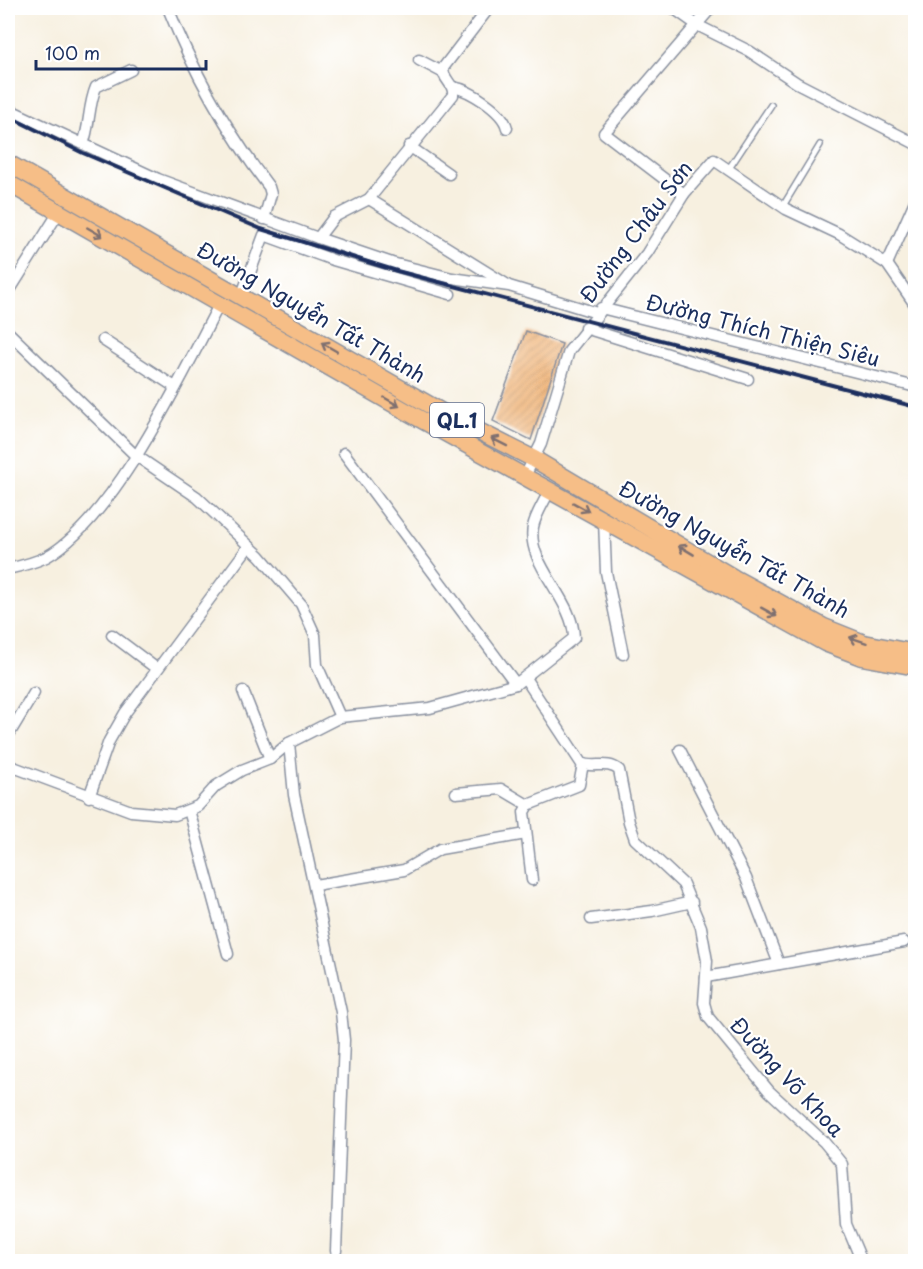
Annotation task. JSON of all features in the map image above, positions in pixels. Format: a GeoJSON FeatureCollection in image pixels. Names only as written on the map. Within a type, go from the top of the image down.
{"type":"FeatureCollection","features":[{"type":"Feature","properties":{"kind":"main road","name":"Đường Nguyễn Tất Thành"},"geometry":{"type":"LineString","coordinates":[[8,163],[447,415],[534,459],[734,578],[824,627],[864,643],[915,653]]}},
{"type":"Feature","properties":{"kind":"main road","name":"Đường Nguyễn Tất Thành"},"geometry":{"type":"LineString","coordinates":[[8,183],[825,643],[862,657],[915,667]]}},
{"type":"Feature","properties":{"kind":"street"},"geometry":{"type":"LineString","coordinates":[[168,8],[182,43],[221,114],[269,187],[271,194],[264,219]]}},
{"type":"Feature","properties":{"kind":"street"},"geometry":{"type":"LineString","coordinates":[[442,72],[489,8]]}},
{"type":"Feature","properties":{"kind":"street"},"geometry":{"type":"LineString","coordinates":[[673,8],[697,25],[749,51],[797,83],[915,144]]}},
{"type":"Feature","properties":{"kind":"street"},"geometry":{"type":"LineString","coordinates":[[684,194],[604,134],[711,8]]}},
{"type":"Feature","properties":{"kind":"street"},"geometry":{"type":"LineString","coordinates":[[318,238],[334,217],[369,199],[453,95],[453,87],[442,72],[419,60]]}},
{"type":"Feature","properties":{"kind":"street"},"geometry":{"type":"LineString","coordinates":[[83,144],[90,128],[92,96],[96,87],[131,70]]}},
{"type":"Feature","properties":{"kind":"street"},"geometry":{"type":"LineString","coordinates":[[453,87],[467,91],[498,114],[506,122],[507,128]]}},
{"type":"Feature","properties":{"kind":"street"},"geometry":{"type":"LineString","coordinates":[[8,109],[158,179],[264,219],[392,263],[452,278],[509,286]]}},
{"type":"Feature","properties":{"kind":"street"},"geometry":{"type":"LineString","coordinates":[[410,146],[449,174]]}},
{"type":"Feature","properties":{"kind":"street","name":"Đường Châu Sơn"},"geometry":{"type":"LineString","coordinates":[[525,476],[541,444],[568,351],[647,253],[684,194],[714,160],[728,170]]}},
{"type":"Feature","properties":{"kind":"street"},"geometry":{"type":"LineString","coordinates":[[728,170],[783,206],[839,234],[887,264],[915,306]]}},
{"type":"Feature","properties":{"kind":"street"},"geometry":{"type":"LineString","coordinates":[[369,199],[509,286]]}},
{"type":"Feature","properties":{"kind":"street"},"geometry":{"type":"LineString","coordinates":[[887,264],[915,199]]}},
{"type":"Feature","properties":{"kind":"street"},"geometry":{"type":"LineString","coordinates":[[8,293],[59,212]]}},
{"type":"Feature","properties":{"kind":"street"},"geometry":{"type":"LineString","coordinates":[[241,297],[264,235],[333,260],[450,294]]}},
{"type":"Feature","properties":{"kind":"street","name":"Đường Thích Thiện Siêu"},"geometry":{"type":"LineString","coordinates":[[509,286],[599,311],[915,387]]}},
{"type":"Feature","properties":{"kind":"street"},"geometry":{"type":"LineString","coordinates":[[8,569],[46,557],[74,536],[114,488],[175,387],[220,303]]}},
{"type":"Feature","properties":{"kind":"street"},"geometry":{"type":"LineString","coordinates":[[585,328],[748,378]]}},
{"type":"Feature","properties":{"kind":"street"},"geometry":{"type":"LineString","coordinates":[[8,332],[135,455],[197,497],[249,546],[301,604],[315,634],[317,665],[340,717]]}},
{"type":"Feature","properties":{"kind":"street"},"geometry":{"type":"LineString","coordinates":[[103,340],[175,387]]}},
{"type":"Feature","properties":{"kind":"street"},"geometry":{"type":"LineString","coordinates":[[344,453],[537,700],[583,764],[579,785],[528,806],[523,817],[532,880]]}},
{"type":"Feature","properties":{"kind":"street"},"geometry":{"type":"LineString","coordinates":[[8,765],[131,811],[175,815],[198,806],[225,780],[242,770],[270,759],[289,743],[340,717],[430,708],[520,681],[574,638],[574,626],[568,609],[544,570],[532,528],[550,489]]}},
{"type":"Feature","properties":{"kind":"street"},"geometry":{"type":"LineString","coordinates":[[604,520],[606,572],[623,654]]}},
{"type":"Feature","properties":{"kind":"street"},"geometry":{"type":"LineString","coordinates":[[89,797],[116,728],[249,546]]}},
{"type":"Feature","properties":{"kind":"street"},"geometry":{"type":"LineString","coordinates":[[111,635],[157,669]]}},
{"type":"Feature","properties":{"kind":"street"},"geometry":{"type":"LineString","coordinates":[[243,691],[270,759]]}},
{"type":"Feature","properties":{"kind":"street"},"geometry":{"type":"LineString","coordinates":[[8,735],[34,693]]}},
{"type":"Feature","properties":{"kind":"street"},"geometry":{"type":"LineString","coordinates":[[289,743],[294,795],[341,1012],[344,1040],[336,1251]]}},
{"type":"Feature","properties":{"kind":"street"},"geometry":{"type":"LineString","coordinates":[[680,750],[746,878],[779,964]]}},
{"type":"Feature","properties":{"kind":"street","name":"Đường Võ Khoa"},"geometry":{"type":"LineString","coordinates":[[583,764],[607,764],[619,770],[629,822],[635,839],[678,878],[692,902],[704,936],[705,1009],[714,1025],[769,1091],[825,1142],[842,1164],[846,1224],[862,1262]]}},
{"type":"Feature","properties":{"kind":"street"},"geometry":{"type":"LineString","coordinates":[[456,793],[501,789],[528,806]]}},
{"type":"Feature","properties":{"kind":"street"},"geometry":{"type":"LineString","coordinates":[[189,810],[228,954]]}},
{"type":"Feature","properties":{"kind":"street"},"geometry":{"type":"LineString","coordinates":[[315,885],[394,872],[410,868],[440,849],[526,834]]}},
{"type":"Feature","properties":{"kind":"street"},"geometry":{"type":"LineString","coordinates":[[591,919],[652,911],[692,902]]}},
{"type":"Feature","properties":{"kind":"street"},"geometry":{"type":"LineString","coordinates":[[706,977],[904,942]]}},
{"type":"Feature","properties":{"kind":"lane"},"geometry":{"type":"LineString","coordinates":[[728,170],[771,105]]}},
{"type":"Feature","properties":{"kind":"lane"},"geometry":{"type":"LineString","coordinates":[[783,206],[820,145]]}},
{"type":"Feature","properties":{"kind":"building"},"geometry":{"type":"Polygon","coordinates":[[[526,331],[562,344],[531,440],[493,421],[526,331]]]}},
{"type":"Feature","properties":{"kind":"railway"},"geometry":{"type":"LineString","coordinates":[[8,116],[83,153],[261,229],[397,271],[916,407]]}}]}
